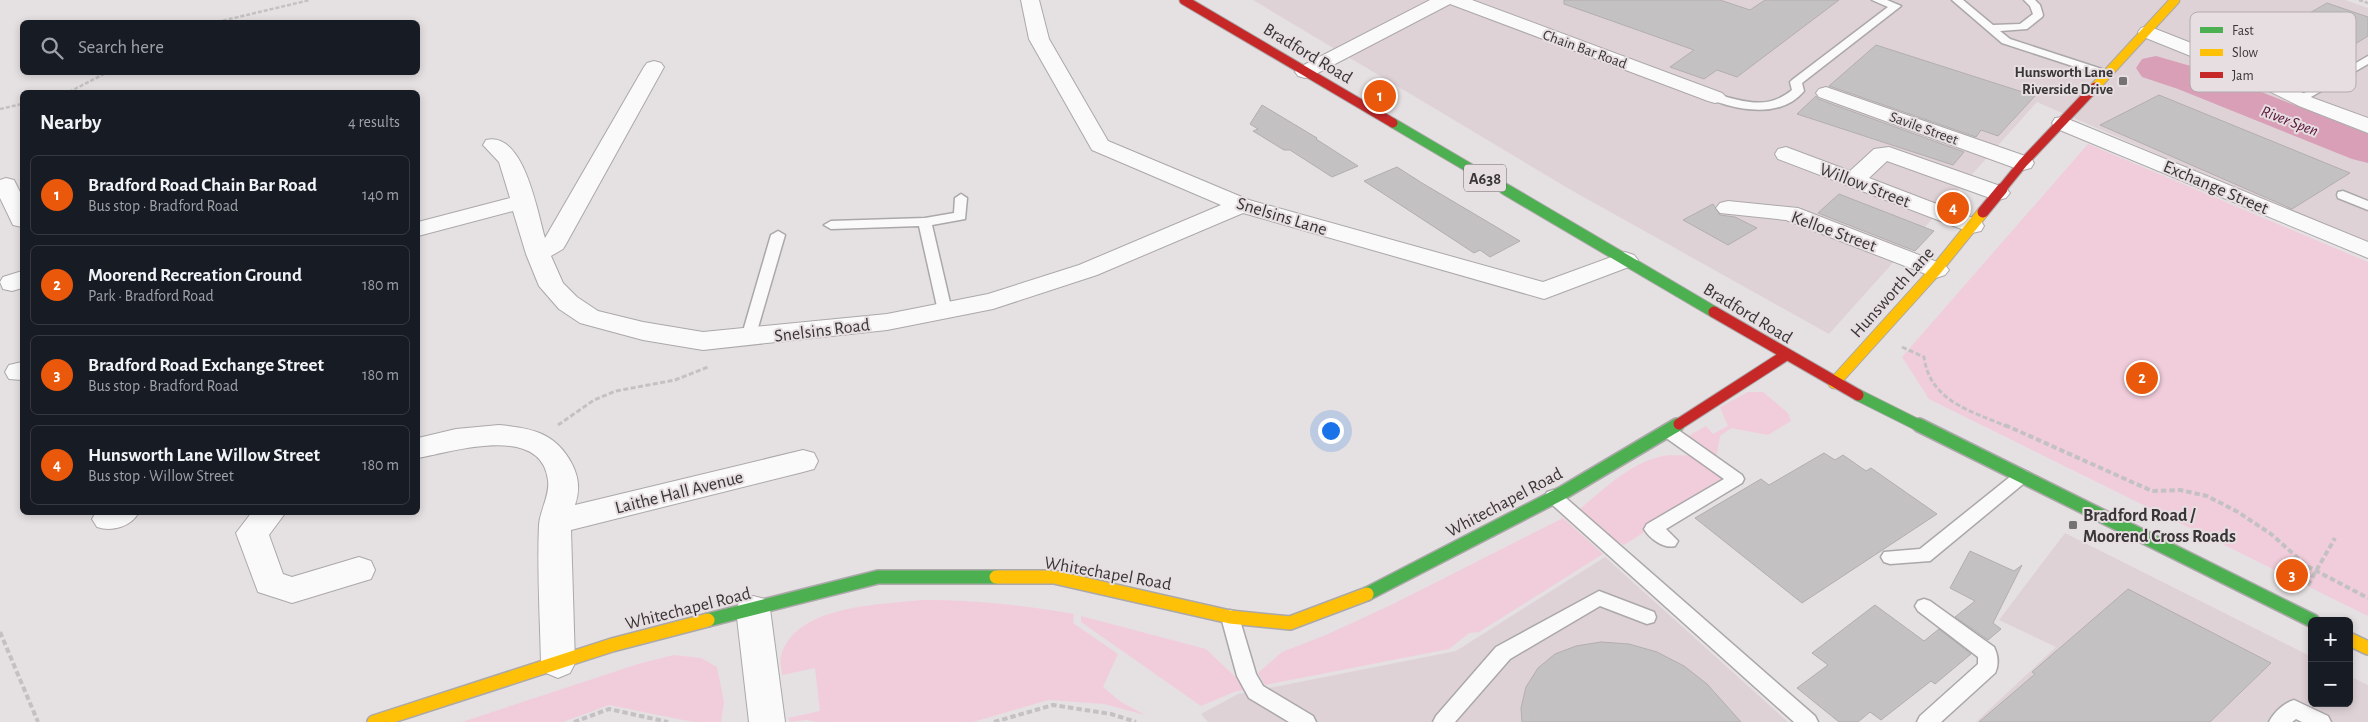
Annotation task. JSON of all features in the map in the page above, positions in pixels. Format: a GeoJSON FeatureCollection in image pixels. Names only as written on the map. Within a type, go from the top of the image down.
{"type":"FeatureCollection","features":[{"type":"Feature","properties":{"kind":"main road","name":"Bradford Road"},"geometry":{"type":"LineString","coordinates":[[1184,0],[1834,383],[2308,619]]}},
{"type":"Feature","properties":{"kind":"main road","name":"Hunsworth Lane"},"geometry":{"type":"LineString","coordinates":[[1834,383],[1936,270],[2023,163],[2148,32],[2175,0]]}},
{"type":"Feature","properties":{"kind":"main road","name":"Whitechapel Road"},"geometry":{"type":"LineString","coordinates":[[374,722],[612,645],[878,577],[1054,577],[1230,617],[1290,623],[1353,601],[1553,496],[1668,431],[1786,355]]}},
{"type":"Feature","properties":{"kind":"main road"},"geometry":{"type":"LineString","coordinates":[[2353,641],[2368,648]]}},
{"type":"Feature","properties":{"kind":"street","name":"Snelsins Lane"},"geometry":{"type":"LineString","coordinates":[[1030,0],[1038,39],[1100,145],[1241,206],[1544,290],[1625,260]]}},
{"type":"Feature","properties":{"kind":"street"},"geometry":{"type":"LineString","coordinates":[[1305,72],[1444,0]]}},
{"type":"Feature","properties":{"kind":"street","name":"Chain Bar Road"},"geometry":{"type":"LineString","coordinates":[[1455,0],[1715,97]]}},
{"type":"Feature","properties":{"kind":"street"},"geometry":{"type":"LineString","coordinates":[[2148,32],[2190,49]]}},
{"type":"Feature","properties":{"kind":"street"},"geometry":{"type":"LineString","coordinates":[[538,254],[554,244],[654,67]]}},
{"type":"Feature","properties":{"kind":"street"},"geometry":{"type":"LineString","coordinates":[[2286,92],[2368,126]]}},
{"type":"Feature","properties":{"kind":"street","name":"Savile Street"},"geometry":{"type":"LineString","coordinates":[[1826,93],[2023,163]]}},
{"type":"Feature","properties":{"kind":"street","name":"Exchange Street"},"geometry":{"type":"LineString","coordinates":[[2063,123],[2368,252]]}},
{"type":"Feature","properties":{"kind":"street","name":"Snelsins Road"},"geometry":{"type":"LineString","coordinates":[[494,145],[510,160],[538,254],[552,286],[568,303],[590,317],[643,331],[704,341],[740,339],[887,322],[993,301],[1088,270],[1241,206]]}},
{"type":"Feature","properties":{"kind":"street","name":"Willow Street"},"geometry":{"type":"LineString","coordinates":[[1786,154],[1972,226]]}},
{"type":"Feature","properties":{"kind":"street"},"geometry":{"type":"LineString","coordinates":[[1854,180],[1882,154],[1889,154],[1998,193]]}},
{"type":"Feature","properties":{"kind":"street"},"geometry":{"type":"LineString","coordinates":[[6,185],[20,218]]}},
{"type":"Feature","properties":{"kind":"street"},"geometry":{"type":"LineString","coordinates":[[420,228],[521,202]]}},
{"type":"Feature","properties":{"kind":"street","name":"Kelloe Street"},"geometry":{"type":"LineString","coordinates":[[1728,208],[1790,213],[1936,270]]}},
{"type":"Feature","properties":{"kind":"street"},"geometry":{"type":"LineString","coordinates":[[420,448],[488,434],[525,437],[549,450],[562,474],[564,496],[555,522],[558,662]]}},
{"type":"Feature","properties":{"kind":"street","name":"Laithe Hall Avenue"},"geometry":{"type":"LineString","coordinates":[[555,522],[803,461]]}},
{"type":"Feature","properties":{"kind":"street"},"geometry":{"type":"LineString","coordinates":[[268,515],[252,533],[270,583],[292,590],[359,570]]}},
{"type":"Feature","properties":{"kind":"street"},"geometry":{"type":"LineString","coordinates":[[753,609],[767,722]]}},
{"type":"Feature","properties":{"kind":"lane"},"geometry":{"type":"LineString","coordinates":[[1715,97],[1730,103],[1756,107],[1780,106],[1798,91],[1796,82],[1896,6],[1878,0]]}},
{"type":"Feature","properties":{"kind":"lane"},"geometry":{"type":"LineString","coordinates":[[1957,0],[2006,41],[2107,74]]}},
{"type":"Feature","properties":{"kind":"lane"},"geometry":{"type":"LineString","coordinates":[[1990,28],[2023,27],[2038,15],[2036,5],[2028,0]]}},
{"type":"Feature","properties":{"kind":"lane"},"geometry":{"type":"LineString","coordinates":[[2356,66],[2368,59]]}},
{"type":"Feature","properties":{"kind":"lane"},"geometry":{"type":"LineString","coordinates":[[2300,99],[2312,92]]}},
{"type":"Feature","properties":{"kind":"lane"},"geometry":{"type":"LineString","coordinates":[[2343,195],[2368,206]]}},
{"type":"Feature","properties":{"kind":"lane"},"geometry":{"type":"LineString","coordinates":[[831,225],[925,222],[960,216],[961,198]]}},
{"type":"Feature","properties":{"kind":"lane"},"geometry":{"type":"LineString","coordinates":[[925,222],[945,310]]}},
{"type":"Feature","properties":{"kind":"lane"},"geometry":{"type":"LineString","coordinates":[[740,339],[778,235]]}},
{"type":"Feature","properties":{"kind":"lane"},"geometry":{"type":"LineString","coordinates":[[1668,431],[1736,479],[1654,529],[1669,542]]}},
{"type":"Feature","properties":{"kind":"lane"},"geometry":{"type":"LineString","coordinates":[[1890,557],[1924,556],[2022,476]]}},
{"type":"Feature","properties":{"kind":"lane"},"geometry":{"type":"LineString","coordinates":[[1553,496],[1808,722]]}},
{"type":"Feature","properties":{"kind":"lane"},"geometry":{"type":"LineString","coordinates":[[1443,722],[1503,653],[1599,598],[1647,617]]}},
{"type":"Feature","properties":{"kind":"lane"},"geometry":{"type":"LineString","coordinates":[[1924,606],[1988,653],[1988,667],[1927,722]]}},
{"type":"Feature","properties":{"kind":"lane"},"geometry":{"type":"LineString","coordinates":[[1230,617],[1247,676],[1256,692],[1306,722]]}},
{"type":"Feature","properties":{"kind":"lane"},"geometry":{"type":"LineString","coordinates":[[2279,722],[2294,708],[2321,722]]}},
{"type":"Feature","properties":{"kind":"path"},"geometry":{"type":"LineString","coordinates":[[225,20],[310,0]]}},
{"type":"Feature","properties":{"kind":"path"},"geometry":{"type":"LineString","coordinates":[[2359,0],[2368,3]]}},
{"type":"Feature","properties":{"kind":"path"},"geometry":{"type":"LineString","coordinates":[[74,90],[102,75]]}},
{"type":"Feature","properties":{"kind":"path"},"geometry":{"type":"LineString","coordinates":[[0,109],[20,104]]}},
{"type":"Feature","properties":{"kind":"path"},"geometry":{"type":"LineString","coordinates":[[537,443],[565,418],[594,400],[616,391],[675,380],[707,368],[740,339]]}},
{"type":"Feature","properties":{"kind":"path"},"geometry":{"type":"LineString","coordinates":[[1908,350],[1924,357],[1925,372],[1930,382],[1950,401],[2152,491],[2180,490],[2207,496],[2238,512],[2271,534],[2307,566],[2368,598]]}},
{"type":"Feature","properties":{"kind":"path"},"geometry":{"type":"LineString","coordinates":[[2308,586],[2335,538]]}},
{"type":"Feature","properties":{"kind":"path"},"geometry":{"type":"LineString","coordinates":[[0,632],[38,722]]}},
{"type":"Feature","properties":{"kind":"path"},"geometry":{"type":"LineString","coordinates":[[994,722],[1053,705],[1111,714],[1136,722]]}},
{"type":"Feature","properties":{"kind":"path"},"geometry":{"type":"LineString","coordinates":[[574,722],[609,709],[668,722]]}},
{"type":"Feature","properties":{"kind":"shaded area"},"geometry":{"type":"Polygon","coordinates":[[[1253,0],[2345,0],[2368,8],[2368,246],[2037,102],[1829,334],[1571,190],[1253,0]]]}},
{"type":"Feature","properties":{"kind":"shaded area"},"geometry":{"type":"Polygon","coordinates":[[[2088,144],[2368,262],[2368,616],[1929,399],[1902,357],[2088,144]]]}},
{"type":"Feature","properties":{"kind":"shaded area"},"geometry":{"type":"Polygon","coordinates":[[[1748,392],[1763,392],[1788,413],[1791,421],[1768,435],[1731,428],[1720,436],[1715,464],[1726,480],[1624,545],[1595,529],[1580,509],[1621,475],[1645,462],[1658,457],[1690,455],[1679,441],[1706,426],[1713,434],[1728,426],[1720,407],[1748,392]]]}},
{"type":"Feature","properties":{"kind":"shaded area"},"geometry":{"type":"Polygon","coordinates":[[[1563,518],[1603,554],[1479,632],[1469,633],[1449,649],[1265,685],[1258,673],[1282,652],[1326,635],[1391,605],[1563,518]]]}},
{"type":"Feature","properties":{"kind":"shaded area"},"geometry":{"type":"Polygon","coordinates":[[[2065,533],[2308,655],[2308,707],[2353,707],[2353,678],[2368,685],[2368,722],[1976,722],[2056,647],[1999,620],[2065,533]]]}},
{"type":"Feature","properties":{"kind":"shaded area"},"geometry":{"type":"Polygon","coordinates":[[[1605,557],[1788,722],[1208,722],[1201,714],[1238,694],[1456,651],[1605,557]]]}},
{"type":"Feature","properties":{"kind":"shaded area"},"geometry":{"type":"Polygon","coordinates":[[[921,600],[998,604],[1074,614],[1073,623],[1118,654],[1103,687],[1121,702],[1145,715],[1104,704],[1048,700],[973,722],[818,722],[806,720],[790,722],[788,718],[820,711],[815,668],[782,675],[781,656],[790,639],[803,626],[820,617],[861,606],[921,600]]]}},
{"type":"Feature","properties":{"kind":"shaded area"},"geometry":{"type":"Polygon","coordinates":[[[1081,616],[1206,649],[1248,689],[1234,692],[1201,706],[1081,622],[1081,616]]]}},
{"type":"Feature","properties":{"kind":"shaded area"},"geometry":{"type":"Polygon","coordinates":[[[674,655],[701,658],[717,667],[724,702],[721,722],[693,722],[609,705],[563,722],[462,722],[638,664],[674,655]]]}},
{"type":"Feature","properties":{"kind":"building"},"geometry":{"type":"Polygon","coordinates":[[[1564,0],[1720,0],[1750,10],[1765,0],[1839,0],[1737,77],[1717,70],[1704,79],[1670,67],[1694,50],[1564,4],[1564,0]]]}},
{"type":"Feature","properties":{"kind":"building"},"geometry":{"type":"Polygon","coordinates":[[[2327,3],[2353,12],[2311,12],[2327,3]]]}},
{"type":"Feature","properties":{"kind":"building"},"geometry":{"type":"Polygon","coordinates":[[[2356,13],[2368,17],[2368,36],[2356,43],[2356,13]]]}},
{"type":"Feature","properties":{"kind":"building"},"geometry":{"type":"Polygon","coordinates":[[[1876,45],[2035,96],[1998,136],[1981,130],[1976,137],[1829,86],[1876,45]]]}},
{"type":"Feature","properties":{"kind":"building"},"geometry":{"type":"Polygon","coordinates":[[[2159,95],[2350,173],[2292,209],[2100,125],[2159,95]]]}},
{"type":"Feature","properties":{"kind":"building"},"geometry":{"type":"Polygon","coordinates":[[[1816,96],[1818,99],[1964,152],[1953,165],[1797,114],[1816,96]]]}},
{"type":"Feature","properties":{"kind":"building"},"geometry":{"type":"Polygon","coordinates":[[[1262,105],[1317,138],[1358,166],[1332,177],[1290,150],[1284,150],[1253,131],[1258,129],[1250,124],[1262,105]]]}},
{"type":"Feature","properties":{"kind":"building"},"geometry":{"type":"Polygon","coordinates":[[[1397,167],[1520,241],[1490,257],[1480,250],[1474,253],[1364,181],[1397,167]]]}},
{"type":"Feature","properties":{"kind":"building"},"geometry":{"type":"Polygon","coordinates":[[[1839,194],[1934,231],[1915,251],[1818,213],[1839,194]]]}},
{"type":"Feature","properties":{"kind":"building"},"geometry":{"type":"Polygon","coordinates":[[[1713,204],[1720,215],[1735,217],[1757,228],[1728,245],[1683,220],[1713,204]]]}},
{"type":"Feature","properties":{"kind":"building"},"geometry":{"type":"Polygon","coordinates":[[[1824,453],[1835,460],[1843,455],[1866,471],[1871,468],[1937,514],[1802,603],[1695,518],[1761,479],[1769,485],[1824,453]]]}},
{"type":"Feature","properties":{"kind":"building"},"geometry":{"type":"Polygon","coordinates":[[[1970,551],[2014,571],[2022,565],[1993,623],[2001,629],[1988,640],[1955,617],[1975,601],[1950,588],[1970,551]]]}},
{"type":"Feature","properties":{"kind":"building"},"geometry":{"type":"Polygon","coordinates":[[[2128,589],[2271,663],[2210,722],[1979,722],[2035,674],[2032,672],[2128,589]]]}},
{"type":"Feature","properties":{"kind":"building"},"geometry":{"type":"Polygon","coordinates":[[[1875,605],[1924,641],[1939,629],[1971,654],[1935,684],[1931,681],[1881,720],[1870,712],[1858,722],[1839,722],[1797,688],[1828,665],[1812,653],[1875,605]]]}},
{"type":"Feature","properties":{"kind":"building"},"geometry":{"type":"Polygon","coordinates":[[[1601,642],[1629,644],[1657,652],[1684,666],[1707,684],[1741,722],[1522,722],[1521,708],[1526,687],[1538,668],[1555,654],[1576,646],[1601,642]]]}},
{"type":"Feature","properties":{"kind":"waterway","name":"River Spen"},"geometry":{"type":"LineString","coordinates":[[2156,68],[2190,79]]}},
{"type":"Feature","properties":{"kind":"waterway","name":"River Spen"},"geometry":{"type":"LineString","coordinates":[[2223,92],[2368,150]]}},
{"type":"Feature","properties":{"kind":"traffic: fast"},"geometry":{"type":"LineString","coordinates":[[1393,123],[1714,312]]}},
{"type":"Feature","properties":{"kind":"traffic: fast"},"geometry":{"type":"LineString","coordinates":[[1858,395],[2308,619]]}},
{"type":"Feature","properties":{"kind":"traffic: fast"},"geometry":{"type":"LineString","coordinates":[[1367,594],[1564,492],[1679,424]]}},
{"type":"Feature","properties":{"kind":"traffic: fast"},"geometry":{"type":"LineString","coordinates":[[708,620],[878,577],[996,577]]}},
{"type":"Feature","properties":{"kind":"traffic: slow"},"geometry":{"type":"LineString","coordinates":[[2095,87],[2175,0]]}},
{"type":"Feature","properties":{"kind":"traffic: slow"},"geometry":{"type":"LineString","coordinates":[[1834,383],[1936,270],[1983,212]]}},
{"type":"Feature","properties":{"kind":"traffic: slow"},"geometry":{"type":"LineString","coordinates":[[996,577],[1054,577],[1230,617],[1290,623],[1353,601],[1367,594]]}},
{"type":"Feature","properties":{"kind":"traffic: slow"},"geometry":{"type":"LineString","coordinates":[[374,722],[612,645],[708,620]]}},
{"type":"Feature","properties":{"kind":"traffic: slow"},"geometry":{"type":"LineString","coordinates":[[2353,641],[2368,648]]}},
{"type":"Feature","properties":{"kind":"traffic: jam"},"geometry":{"type":"LineString","coordinates":[[1184,0],[1393,123]]}},
{"type":"Feature","properties":{"kind":"traffic: jam"},"geometry":{"type":"LineString","coordinates":[[1983,212],[2023,163],[2095,87]]}},
{"type":"Feature","properties":{"kind":"traffic: jam"},"geometry":{"type":"LineString","coordinates":[[1714,312],[1858,395]]}},
{"type":"Feature","properties":{"kind":"traffic: jam"},"geometry":{"type":"LineString","coordinates":[[1679,424],[1786,355]]}},
{"type":"Feature","properties":{"kind":"place","name":"Hunsworth Lane Riverside Drive"},"geometry":{"type":"Point","coordinates":[2123,81]}},
{"type":"Feature","properties":{"kind":"place","name":"Bradford Road Chain Bar Road"},"geometry":{"type":"Point","coordinates":[1380,96]}},
{"type":"Feature","properties":{"kind":"place","name":"Hunsworth Lane Willow Street"},"geometry":{"type":"Point","coordinates":[1953,208]}},
{"type":"Feature","properties":{"kind":"place","name":"Moorend Recreation Ground"},"geometry":{"type":"Point","coordinates":[2142,378]}},
{"type":"Feature","properties":{"kind":"place","name":"Bradford Road / Moorend Cross Roads"},"geometry":{"type":"Point","coordinates":[2073,525]}},
{"type":"Feature","properties":{"kind":"place","name":"Bradford Road Exchange Street"},"geometry":{"type":"Point","coordinates":[2292,575]}}]}
